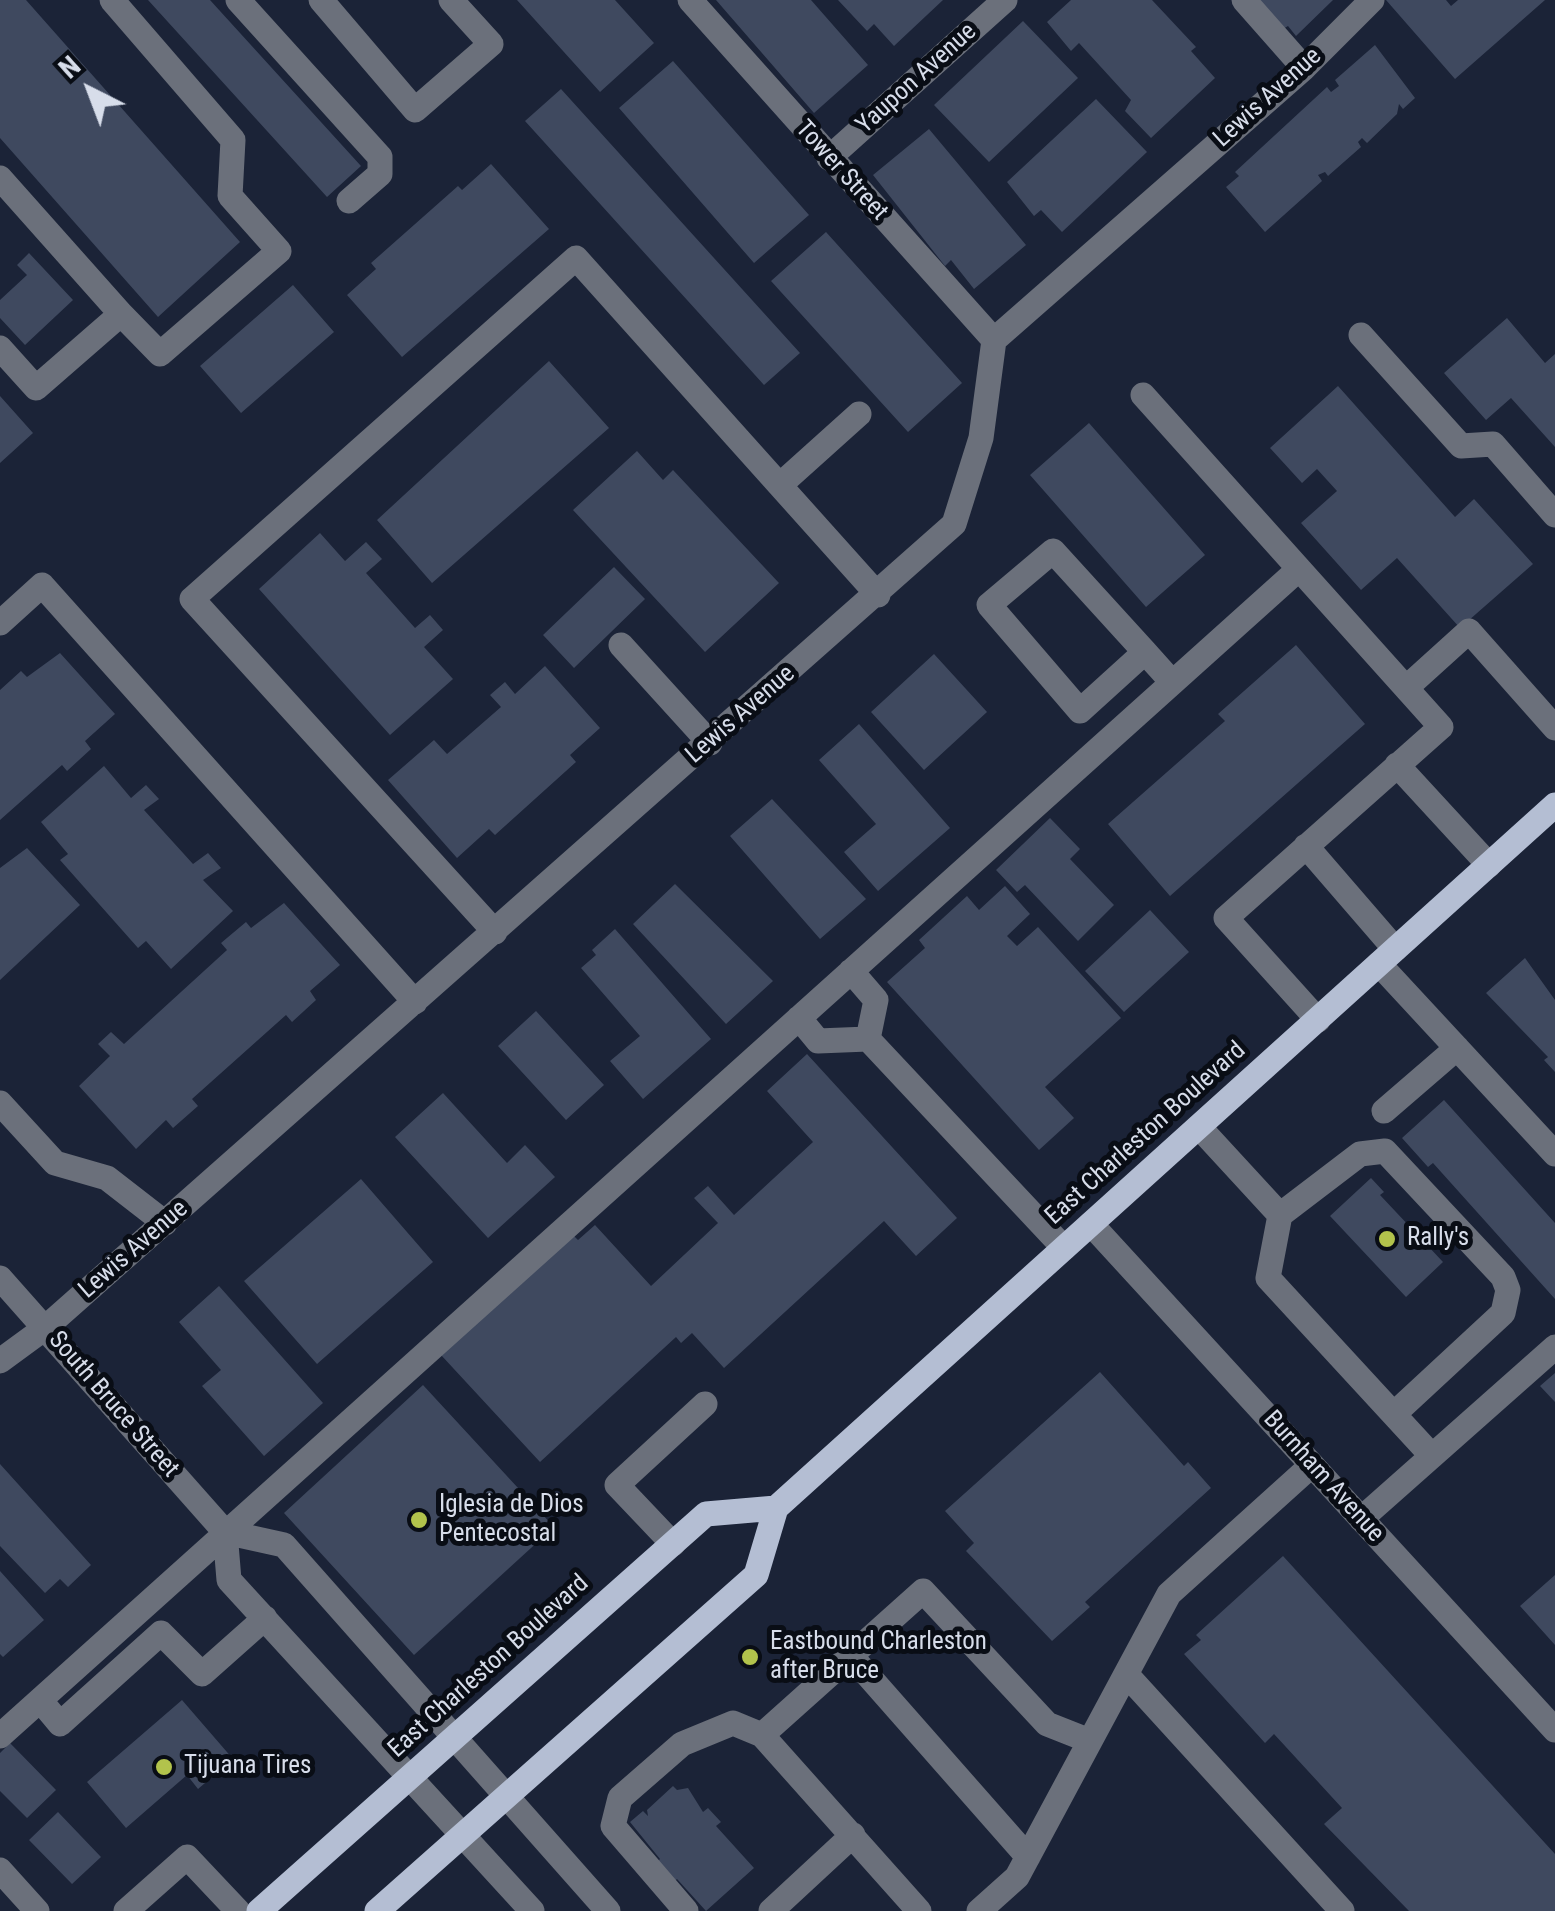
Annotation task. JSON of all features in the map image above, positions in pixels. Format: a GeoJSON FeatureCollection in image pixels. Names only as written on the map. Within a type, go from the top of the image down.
{"type":"FeatureCollection","features":[{"type":"Feature","properties":{"kind":"main road","name":"East Charleston Boulevard"},"geometry":{"type":"LineString","coordinates":[[259,1911],[706,1514],[776,1508],[1555,805]]}},
{"type":"Feature","properties":{"kind":"main road"},"geometry":{"type":"LineString","coordinates":[[376,1911],[756,1575],[776,1508]]}},
{"type":"Feature","properties":{"kind":"street"},"geometry":{"type":"LineString","coordinates":[[0,178],[160,354],[278,250],[230,196],[233,140],[112,0]]}},
{"type":"Feature","properties":{"kind":"street"},"geometry":{"type":"LineString","coordinates":[[238,0],[380,157],[380,174],[349,201]]}},
{"type":"Feature","properties":{"kind":"street"},"geometry":{"type":"LineString","coordinates":[[321,0],[415,110],[491,44],[450,0]]}},
{"type":"Feature","properties":{"kind":"street","name":"Tower Street"},"geometry":{"type":"LineString","coordinates":[[690,0],[994,340]]}},
{"type":"Feature","properties":{"kind":"street","name":"Yaupon Avenue"},"geometry":{"type":"LineString","coordinates":[[829,158],[1005,0]]}},
{"type":"Feature","properties":{"kind":"street"},"geometry":{"type":"LineString","coordinates":[[1244,0],[1304,68]]}},
{"type":"Feature","properties":{"kind":"street","name":"Lewis Avenue"},"geometry":{"type":"LineString","coordinates":[[0,1361],[45,1328],[166,1223],[954,524],[981,438],[994,340],[1304,68],[1372,0]]}},
{"type":"Feature","properties":{"kind":"street"},"geometry":{"type":"LineString","coordinates":[[495,932],[192,600],[576,258],[878,595]]}},
{"type":"Feature","properties":{"kind":"street"},"geometry":{"type":"LineString","coordinates":[[0,348],[36,388],[121,314]]}},
{"type":"Feature","properties":{"kind":"street"},"geometry":{"type":"LineString","coordinates":[[1360,335],[1461,446],[1493,444],[1555,515]]}},
{"type":"Feature","properties":{"kind":"street"},"geometry":{"type":"LineString","coordinates":[[1143,394],[1441,726],[1226,918],[1318,1020]]}},
{"type":"Feature","properties":{"kind":"street"},"geometry":{"type":"LineString","coordinates":[[780,485],[859,414]]}},
{"type":"Feature","properties":{"kind":"street"},"geometry":{"type":"LineString","coordinates":[[1145,652],[1080,711],[989,606],[1052,550],[1145,652],[1172,682]]}},
{"type":"Feature","properties":{"kind":"street"},"geometry":{"type":"LineString","coordinates":[[0,1736],[1299,569]]}},
{"type":"Feature","properties":{"kind":"street"},"geometry":{"type":"LineString","coordinates":[[0,623],[42,585],[415,1002]]}},
{"type":"Feature","properties":{"kind":"street"},"geometry":{"type":"LineString","coordinates":[[1406,688],[1469,631],[1555,728]]}},
{"type":"Feature","properties":{"kind":"street"},"geometry":{"type":"LineString","coordinates":[[621,645],[710,743]]}},
{"type":"Feature","properties":{"kind":"street"},"geometry":{"type":"LineString","coordinates":[[1398,765],[1489,865]]}},
{"type":"Feature","properties":{"kind":"street"},"geometry":{"type":"LineString","coordinates":[[1306,846],[1457,1048],[1555,1154]]}},
{"type":"Feature","properties":{"kind":"street"},"geometry":{"type":"LineString","coordinates":[[850,971],[876,1000],[868,1039]]}},
{"type":"Feature","properties":{"kind":"street"},"geometry":{"type":"LineString","coordinates":[[798,1018],[818,1041],[868,1039],[1064,1248]]}},
{"type":"Feature","properties":{"kind":"street"},"geometry":{"type":"LineString","coordinates":[[1384,1112],[1457,1048]]}},
{"type":"Feature","properties":{"kind":"street"},"geometry":{"type":"LineString","coordinates":[[0,1103],[54,1163],[106,1178],[166,1223]]}},
{"type":"Feature","properties":{"kind":"street"},"geometry":{"type":"LineString","coordinates":[[1199,1127],[1280,1215]]}},
{"type":"Feature","properties":{"kind":"street"},"geometry":{"type":"LineString","coordinates":[[1394,1414],[1503,1313],[1508,1290],[1503,1277],[1385,1151],[1360,1154],[1280,1215],[1268,1278],[1432,1456]]}},
{"type":"Feature","properties":{"kind":"street","name":"Burnham Avenue"},"geometry":{"type":"LineString","coordinates":[[1090,1224],[1555,1730]]}},
{"type":"Feature","properties":{"kind":"street","name":"South Bruce Street"},"geometry":{"type":"LineString","coordinates":[[0,1278],[225,1532]]}},
{"type":"Feature","properties":{"kind":"street"},"geometry":{"type":"LineString","coordinates":[[1361,1519],[1555,1347]]}},
{"type":"Feature","properties":{"kind":"street"},"geometry":{"type":"LineString","coordinates":[[673,1544],[616,1484],[706,1404]]}},
{"type":"Feature","properties":{"kind":"street"},"geometry":{"type":"LineString","coordinates":[[979,1911],[1018,1877],[1169,1594],[1312,1465]]}},
{"type":"Feature","properties":{"kind":"street"},"geometry":{"type":"LineString","coordinates":[[225,1532],[230,1580],[532,1911]]}},
{"type":"Feature","properties":{"kind":"street"},"geometry":{"type":"LineString","coordinates":[[225,1532],[284,1545],[608,1911]]}},
{"type":"Feature","properties":{"kind":"street"},"geometry":{"type":"LineString","coordinates":[[762,1735],[923,1591],[1047,1724],[1090,1741]]}},
{"type":"Feature","properties":{"kind":"street"},"geometry":{"type":"LineString","coordinates":[[40,1700],[60,1724],[161,1633],[202,1674],[265,1618]]}},
{"type":"Feature","properties":{"kind":"street"},"geometry":{"type":"LineString","coordinates":[[851,1656],[1028,1856]]}},
{"type":"Feature","properties":{"kind":"street"},"geometry":{"type":"LineString","coordinates":[[1126,1674],[1342,1911]]}},
{"type":"Feature","properties":{"kind":"street"},"geometry":{"type":"LineString","coordinates":[[686,1911],[613,1826],[620,1798],[682,1744],[733,1723],[762,1735],[919,1911]]}},
{"type":"Feature","properties":{"kind":"street"},"geometry":{"type":"LineString","coordinates":[[771,1911],[854,1835]]}},
{"type":"Feature","properties":{"kind":"street"},"geometry":{"type":"LineString","coordinates":[[126,1911],[187,1857],[238,1911]]}},
{"type":"Feature","properties":{"kind":"street"},"geometry":{"type":"LineString","coordinates":[[0,1870],[36,1911]]}},
{"type":"Feature","properties":{"kind":"building"},"geometry":{"type":"Polygon","coordinates":[[[0,0],[26,0],[240,242],[158,317],[0,138],[0,0]]]}},
{"type":"Feature","properties":{"kind":"building"},"geometry":{"type":"Polygon","coordinates":[[[148,0],[210,0],[361,166],[327,197],[148,0]]]}},
{"type":"Feature","properties":{"kind":"building"},"geometry":{"type":"Polygon","coordinates":[[[517,0],[615,0],[654,43],[600,92],[517,0]]]}},
{"type":"Feature","properties":{"kind":"building"},"geometry":{"type":"Polygon","coordinates":[[[716,0],[811,0],[868,65],[814,113],[716,0]]]}},
{"type":"Feature","properties":{"kind":"building"},"geometry":{"type":"Polygon","coordinates":[[[838,0],[943,0],[894,46],[874,24],[867,31],[838,0]]]}},
{"type":"Feature","properties":{"kind":"building"},"geometry":{"type":"Polygon","coordinates":[[[1071,0],[1152,0],[1196,47],[1191,51],[1215,78],[1151,138],[1125,111],[1131,100],[1079,43],[1071,51],[1047,22],[1071,0]]]}},
{"type":"Feature","properties":{"kind":"building"},"geometry":{"type":"Polygon","coordinates":[[[1256,0],[1333,0],[1296,36],[1288,26],[1283,29],[1256,0]]]}},
{"type":"Feature","properties":{"kind":"building"},"geometry":{"type":"Polygon","coordinates":[[[1386,0],[1446,0],[1451,6],[1458,0],[1545,0],[1455,79],[1386,0]]]}},
{"type":"Feature","properties":{"kind":"building"},"geometry":{"type":"Polygon","coordinates":[[[1023,21],[1078,78],[989,162],[934,105],[1023,21]]]}},
{"type":"Feature","properties":{"kind":"building"},"geometry":{"type":"Polygon","coordinates":[[[1375,45],[1415,98],[1403,109],[1399,104],[1397,114],[1367,143],[1362,138],[1358,142],[1361,147],[1328,176],[1325,172],[1318,175],[1322,181],[1265,232],[1226,187],[1239,176],[1235,172],[1327,87],[1331,92],[1339,86],[1335,80],[1375,45]]]}},
{"type":"Feature","properties":{"kind":"building"},"geometry":{"type":"Polygon","coordinates":[[[673,61],[809,215],[754,263],[619,108],[673,61]]]}},
{"type":"Feature","properties":{"kind":"building"},"geometry":{"type":"Polygon","coordinates":[[[561,89],[800,353],[764,385],[525,121],[561,89]]]}},
{"type":"Feature","properties":{"kind":"building"},"geometry":{"type":"Polygon","coordinates":[[[1096,99],[1147,152],[1062,232],[1041,210],[1034,216],[1007,182],[1096,99]]]}},
{"type":"Feature","properties":{"kind":"building"},"geometry":{"type":"Polygon","coordinates":[[[929,129],[1026,245],[974,289],[951,260],[945,266],[873,175],[929,129]]]}},
{"type":"Feature","properties":{"kind":"building"},"geometry":{"type":"Polygon","coordinates":[[[491,164],[549,229],[402,357],[347,295],[376,269],[371,263],[458,186],[462,190],[491,164]]]}},
{"type":"Feature","properties":{"kind":"building"},"geometry":{"type":"Polygon","coordinates":[[[826,232],[962,383],[908,432],[771,281],[826,232]]]}},
{"type":"Feature","properties":{"kind":"building"},"geometry":{"type":"Polygon","coordinates":[[[29,253],[73,300],[25,345],[0,318],[0,300],[27,275],[17,265],[29,253]]]}},
{"type":"Feature","properties":{"kind":"building"},"geometry":{"type":"Polygon","coordinates":[[[293,285],[334,332],[241,413],[200,366],[293,285]]]}},
{"type":"Feature","properties":{"kind":"building"},"geometry":{"type":"Polygon","coordinates":[[[1507,318],[1545,363],[1555,354],[1555,447],[1511,398],[1486,420],[1444,373],[1507,318]]]}},
{"type":"Feature","properties":{"kind":"building"},"geometry":{"type":"Polygon","coordinates":[[[549,361],[609,428],[432,583],[377,520],[549,361]]]}},
{"type":"Feature","properties":{"kind":"building"},"geometry":{"type":"Polygon","coordinates":[[[1338,386],[1455,517],[1474,499],[1533,564],[1460,628],[1397,558],[1361,590],[1301,523],[1337,491],[1317,469],[1302,483],[1270,448],[1338,386]]]}},
{"type":"Feature","properties":{"kind":"building"},"geometry":{"type":"Polygon","coordinates":[[[0,396],[33,433],[0,463],[0,396]]]}},
{"type":"Feature","properties":{"kind":"building"},"geometry":{"type":"Polygon","coordinates":[[[1089,423],[1205,555],[1146,607],[1030,475],[1089,423]]]}},
{"type":"Feature","properties":{"kind":"building"},"geometry":{"type":"Polygon","coordinates":[[[637,451],[663,480],[673,470],[779,583],[705,652],[573,510],[637,451]]]}},
{"type":"Feature","properties":{"kind":"building"},"geometry":{"type":"Polygon","coordinates":[[[320,533],[345,561],[366,542],[382,559],[366,573],[415,628],[430,615],[443,630],[424,647],[453,679],[390,735],[259,589],[320,533]]]}},
{"type":"Feature","properties":{"kind":"building"},"geometry":{"type":"Polygon","coordinates":[[[614,567],[645,599],[574,668],[543,635],[614,567]]]}},
{"type":"Feature","properties":{"kind":"building"},"geometry":{"type":"Polygon","coordinates":[[[1296,645],[1365,724],[1170,896],[1108,824],[1225,721],[1218,714],[1296,645]]]}},
{"type":"Feature","properties":{"kind":"building"},"geometry":{"type":"Polygon","coordinates":[[[60,653],[115,714],[85,741],[91,749],[67,771],[62,765],[0,820],[0,690],[21,671],[27,677],[60,653]]]}},
{"type":"Feature","properties":{"kind":"building"},"geometry":{"type":"Polygon","coordinates":[[[934,654],[987,712],[924,770],[871,712],[934,654]]]}},
{"type":"Feature","properties":{"kind":"building"},"geometry":{"type":"Polygon","coordinates":[[[545,666],[600,728],[570,755],[576,762],[495,835],[489,829],[457,858],[388,780],[434,740],[447,754],[501,707],[490,695],[505,682],[515,694],[545,666]]]}},
{"type":"Feature","properties":{"kind":"building"},"geometry":{"type":"Polygon","coordinates":[[[859,724],[950,828],[878,891],[844,852],[876,824],[819,760],[859,724]]]}},
{"type":"Feature","properties":{"kind":"building"},"geometry":{"type":"Polygon","coordinates":[[[104,766],[131,798],[146,785],[159,799],[144,810],[193,864],[208,853],[221,868],[203,880],[233,911],[171,969],[146,941],[138,948],[60,860],[68,854],[41,822],[104,766]]]}},
{"type":"Feature","properties":{"kind":"building"},"geometry":{"type":"Polygon","coordinates":[[[772,799],[866,899],[820,939],[730,836],[772,799]]]}},
{"type":"Feature","properties":{"kind":"building"},"geometry":{"type":"Polygon","coordinates":[[[1050,818],[1080,849],[1070,859],[1114,905],[1078,941],[1025,885],[1017,892],[996,870],[1050,818]]]}},
{"type":"Feature","properties":{"kind":"building"},"geometry":{"type":"Polygon","coordinates":[[[27,848],[80,905],[0,980],[0,868],[27,848]]]}},
{"type":"Feature","properties":{"kind":"building"},"geometry":{"type":"Polygon","coordinates":[[[675,884],[773,981],[726,1024],[633,924],[675,884]]]}},
{"type":"Feature","properties":{"kind":"building"},"geometry":{"type":"Polygon","coordinates":[[[1005,886],[1030,914],[1007,936],[1017,946],[1038,927],[1121,1018],[1045,1087],[1074,1118],[1039,1150],[887,982],[925,948],[919,940],[967,896],[979,910],[1005,886]]]}},
{"type":"Feature","properties":{"kind":"building"},"geometry":{"type":"Polygon","coordinates":[[[284,903],[340,965],[310,991],[316,1000],[292,1022],[286,1015],[192,1099],[198,1106],[173,1128],[166,1120],[136,1149],[79,1086],[110,1056],[98,1044],[111,1032],[124,1044],[227,950],[221,943],[246,922],[251,928],[284,903]]]}},
{"type":"Feature","properties":{"kind":"building"},"geometry":{"type":"Polygon","coordinates":[[[1150,910],[1189,952],[1124,1012],[1085,971],[1150,910]]]}},
{"type":"Feature","properties":{"kind":"building"},"geometry":{"type":"Polygon","coordinates":[[[615,929],[711,1039],[643,1099],[610,1061],[640,1036],[581,968],[596,955],[592,950],[615,929]]]}},
{"type":"Feature","properties":{"kind":"building"},"geometry":{"type":"Polygon","coordinates":[[[1525,958],[1555,1000],[1555,1072],[1544,1060],[1548,1057],[1486,993],[1525,958]]]}},
{"type":"Feature","properties":{"kind":"building"},"geometry":{"type":"Polygon","coordinates":[[[536,1011],[604,1085],[566,1120],[498,1046],[536,1011]]]}},
{"type":"Feature","properties":{"kind":"building"},"geometry":{"type":"Polygon","coordinates":[[[807,1054],[957,1218],[916,1256],[884,1221],[724,1368],[692,1333],[681,1343],[676,1337],[540,1462],[441,1355],[573,1235],[578,1240],[595,1225],[651,1286],[718,1223],[694,1198],[708,1186],[734,1215],[813,1142],[767,1091],[807,1054]]]}},
{"type":"Feature","properties":{"kind":"building"},"geometry":{"type":"Polygon","coordinates":[[[443,1093],[507,1163],[525,1145],[555,1177],[488,1238],[395,1137],[443,1093]]]}},
{"type":"Feature","properties":{"kind":"building"},"geometry":{"type":"Polygon","coordinates":[[[1444,1100],[1555,1223],[1555,1299],[1433,1163],[1428,1167],[1402,1138],[1444,1100]]]}},
{"type":"Feature","properties":{"kind":"building","name":"Rally's"},"geometry":{"type":"Polygon","coordinates":[[[1371,1178],[1384,1192],[1380,1195],[1443,1262],[1406,1297],[1330,1216],[1371,1178]]]}},
{"type":"Feature","properties":{"kind":"building"},"geometry":{"type":"Polygon","coordinates":[[[361,1179],[433,1262],[317,1364],[244,1281],[361,1179]]]}},
{"type":"Feature","properties":{"kind":"building"},"geometry":{"type":"Polygon","coordinates":[[[219,1286],[323,1403],[264,1456],[202,1386],[221,1370],[179,1322],[219,1286]]]}},
{"type":"Feature","properties":{"kind":"building"},"geometry":{"type":"Polygon","coordinates":[[[1100,1372],[1184,1466],[1188,1462],[1211,1488],[1085,1602],[1090,1607],[1052,1641],[966,1551],[974,1543],[945,1511],[1100,1372]]]}},
{"type":"Feature","properties":{"kind":"building"},"geometry":{"type":"Polygon","coordinates":[[[1555,1373],[1555,1402],[1540,1386],[1555,1373]]]}},
{"type":"Feature","properties":{"kind":"building","name":"Iglesia de Dios Pentecostal"},"geometry":{"type":"Polygon","coordinates":[[[423,1385],[554,1527],[414,1655],[284,1513],[423,1385]]]}},
{"type":"Feature","properties":{"kind":"building"},"geometry":{"type":"Polygon","coordinates":[[[0,1464],[91,1565],[68,1587],[60,1579],[45,1593],[0,1546],[0,1464]]]}},
{"type":"Feature","properties":{"kind":"building"},"geometry":{"type":"Polygon","coordinates":[[[1283,1556],[1555,1854],[1555,1911],[1409,1911],[1324,1824],[1342,1808],[1274,1734],[1265,1743],[1184,1654],[1201,1640],[1196,1635],[1283,1556]]]}},
{"type":"Feature","properties":{"kind":"building"},"geometry":{"type":"Polygon","coordinates":[[[0,1571],[44,1620],[3,1657],[0,1654],[0,1571]]]}},
{"type":"Feature","properties":{"kind":"building"},"geometry":{"type":"Polygon","coordinates":[[[1555,1575],[1555,1645],[1520,1606],[1555,1575]]]}},
{"type":"Feature","properties":{"kind":"building","name":"Tijuana Tires"},"geometry":{"type":"Polygon","coordinates":[[[182,1700],[233,1759],[198,1789],[187,1775],[126,1828],[87,1782],[182,1700]]]}},
{"type":"Feature","properties":{"kind":"building"},"geometry":{"type":"Polygon","coordinates":[[[10,1743],[56,1790],[27,1818],[0,1791],[0,1753],[10,1743]]]}},
{"type":"Feature","properties":{"kind":"building"},"geometry":{"type":"Polygon","coordinates":[[[673,1786],[677,1790],[688,1788],[703,1812],[708,1808],[721,1822],[716,1826],[754,1868],[706,1911],[677,1879],[668,1887],[651,1868],[660,1859],[630,1822],[643,1811],[648,1816],[647,1810],[673,1786]]]}},
{"type":"Feature","properties":{"kind":"building"},"geometry":{"type":"Polygon","coordinates":[[[58,1812],[101,1857],[72,1884],[29,1840],[58,1812]]]}},
{"type":"Feature","properties":{"kind":"place","name":"Rally's"},"geometry":{"type":"Point","coordinates":[1387,1239]}},
{"type":"Feature","properties":{"kind":"place","name":"Iglesia de Dios Pentecostal"},"geometry":{"type":"Point","coordinates":[419,1520]}},
{"type":"Feature","properties":{"kind":"place","name":"Eastbound Charleston after Bruce"},"geometry":{"type":"Point","coordinates":[750,1657]}},
{"type":"Feature","properties":{"kind":"place","name":"Tijuana Tires"},"geometry":{"type":"Point","coordinates":[164,1767]}}]}
